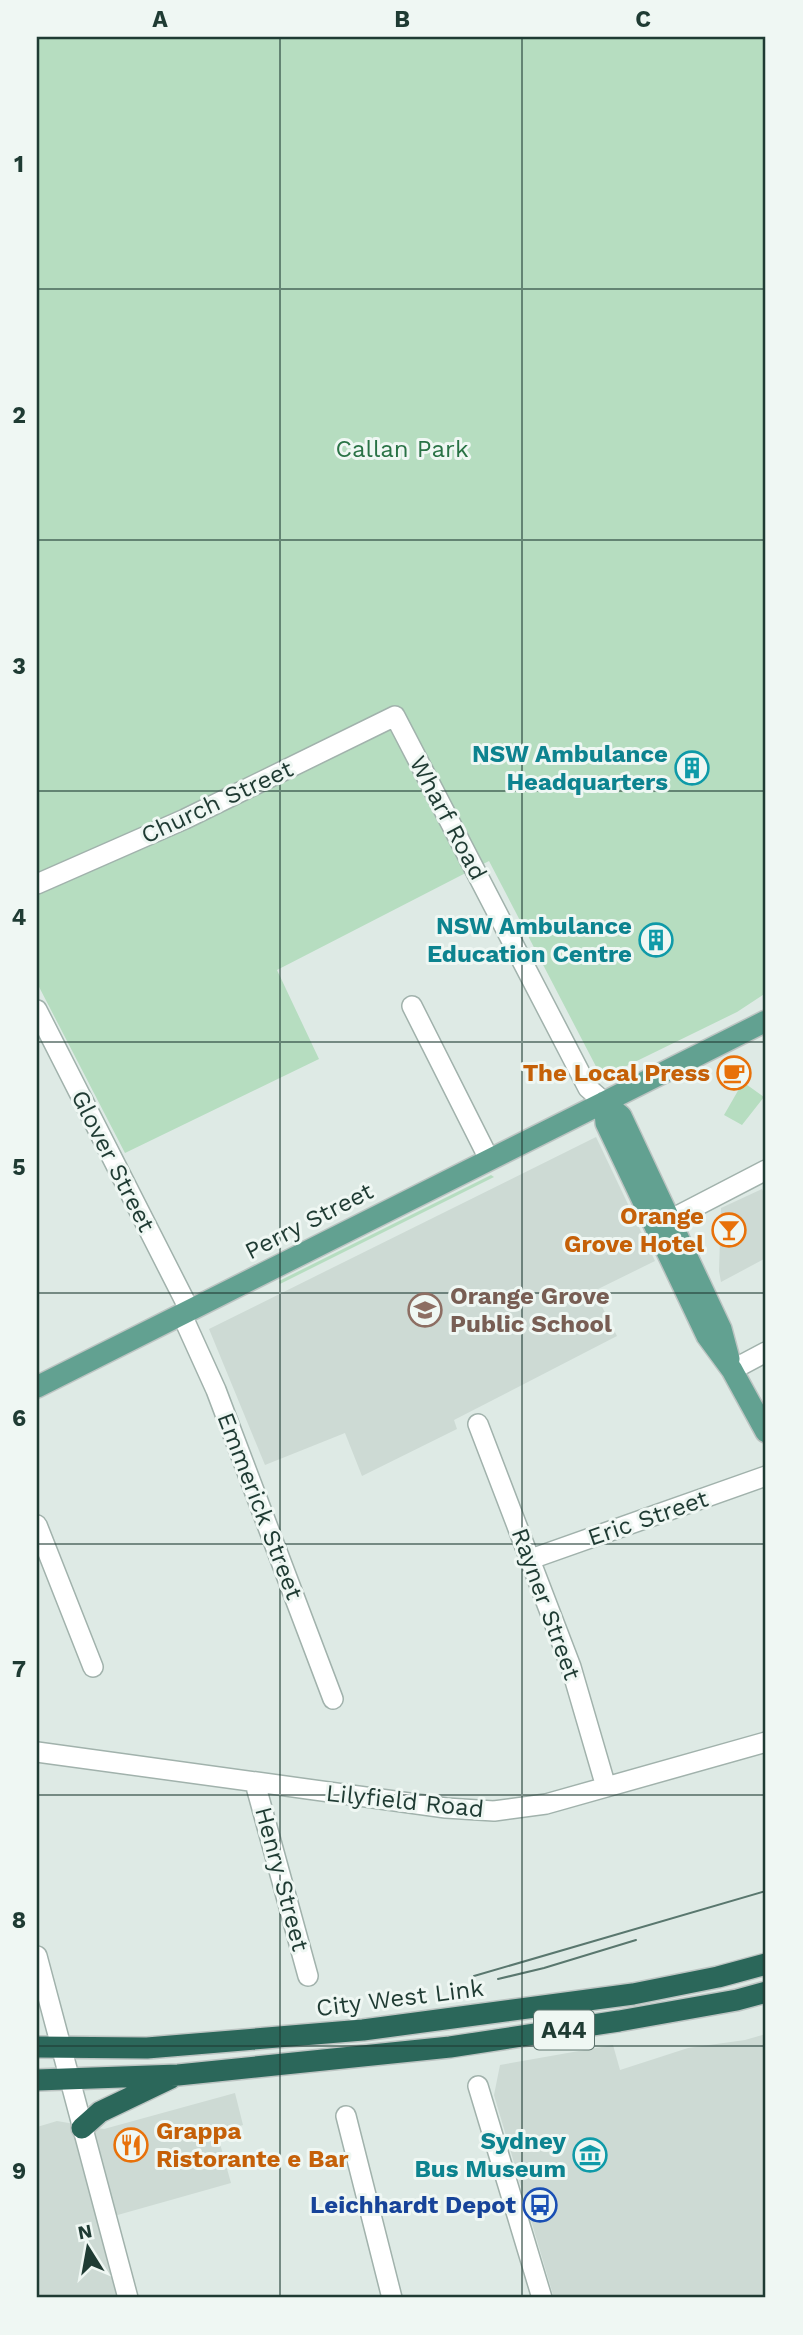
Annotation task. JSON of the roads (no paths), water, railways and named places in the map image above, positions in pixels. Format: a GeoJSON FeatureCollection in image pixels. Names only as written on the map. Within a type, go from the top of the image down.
{"type":"FeatureCollection","features":[{"type":"Feature","properties":{"kind":"highway","name":"City West Link"},"geometry":{"type":"LineString","coordinates":[[37,2047],[147,2048],[363,2031],[633,1994],[718,1978],[766,1964]]}},
{"type":"Feature","properties":{"kind":"highway","name":"A44"},"geometry":{"type":"LineString","coordinates":[[37,2080],[178,2075],[450,2048],[620,2021],[737,2000],[766,1992]]}},
{"type":"Feature","properties":{"kind":"highway"},"geometry":{"type":"LineString","coordinates":[[82,2128],[100,2112],[178,2075]]}},
{"type":"Feature","properties":{"kind":"main road","name":"Perry Street"},"geometry":{"type":"LineString","coordinates":[[37,1387],[766,1021]]}},
{"type":"Feature","properties":{"kind":"main road"},"geometry":{"type":"LineString","coordinates":[[604,1102],[606,1123],[663,1224],[707,1336],[732,1370],[766,1432]]}},
{"type":"Feature","properties":{"kind":"street","name":"Church Street"},"geometry":{"type":"LineString","coordinates":[[37,884],[185,819],[395,716]]}},
{"type":"Feature","properties":{"kind":"street","name":"Wharf Road"},"geometry":{"type":"LineString","coordinates":[[395,716],[588,1088],[604,1102]]}},
{"type":"Feature","properties":{"kind":"street"},"geometry":{"type":"LineString","coordinates":[[412,1006],[489,1159]]}},
{"type":"Feature","properties":{"kind":"street","name":"Glover Street"},"geometry":{"type":"LineString","coordinates":[[37,1010],[186,1313]]}},
{"type":"Feature","properties":{"kind":"street"},"geometry":{"type":"LineString","coordinates":[[663,1224],[766,1170]]}},
{"type":"Feature","properties":{"kind":"street","name":"Emmerick Street"},"geometry":{"type":"LineString","coordinates":[[186,1313],[333,1699]]}},
{"type":"Feature","properties":{"kind":"street"},"geometry":{"type":"LineString","coordinates":[[732,1370],[766,1352]]}},
{"type":"Feature","properties":{"kind":"street","name":"Rayner Street"},"geometry":{"type":"LineString","coordinates":[[478,1424],[571,1667],[606,1787]]}},
{"type":"Feature","properties":{"kind":"street","name":"Eric Street"},"geometry":{"type":"LineString","coordinates":[[531,1559],[766,1476]]}},
{"type":"Feature","properties":{"kind":"street"},"geometry":{"type":"LineString","coordinates":[[37,1525],[93,1667]]}},
{"type":"Feature","properties":{"kind":"street","name":"Lilyfield Road"},"geometry":{"type":"LineString","coordinates":[[37,1752],[446,1808],[495,1811],[546,1804],[766,1742]]}},
{"type":"Feature","properties":{"kind":"street","name":"Henry Street"},"geometry":{"type":"LineString","coordinates":[[256,1783],[308,1976]]}},
{"type":"Feature","properties":{"kind":"street"},"geometry":{"type":"LineString","coordinates":[[37,1956],[128,2298]]}},
{"type":"Feature","properties":{"kind":"street"},"geometry":{"type":"LineString","coordinates":[[478,2086],[542,2298]]}},
{"type":"Feature","properties":{"kind":"street"},"geometry":{"type":"LineString","coordinates":[[346,2116],[392,2298]]}},
{"type":"Feature","properties":{"kind":"tram line"},"geometry":{"type":"LineString","coordinates":[[474,1976],[766,1891]]}},
{"type":"Feature","properties":{"kind":"tram line"},"geometry":{"type":"LineString","coordinates":[[498,1979],[636,1940]]}},
{"type":"Feature","properties":{"kind":"place","name":"NSW Ambulance Headquarters"},"geometry":{"type":"Point","coordinates":[692,768]}},
{"type":"Feature","properties":{"kind":"place","name":"NSW Ambulance Education Centre"},"geometry":{"type":"Point","coordinates":[656,940]}},
{"type":"Feature","properties":{"kind":"place","name":"The Local Press"},"geometry":{"type":"Point","coordinates":[734,1073]}},
{"type":"Feature","properties":{"kind":"place","name":"Orange Grove Hotel"},"geometry":{"type":"Point","coordinates":[729,1230]}},
{"type":"Feature","properties":{"kind":"place","name":"Orange Grove Public School"},"geometry":{"type":"Point","coordinates":[425,1310]}},
{"type":"Feature","properties":{"kind":"place","name":"Grappa Ristorante e Bar"},"geometry":{"type":"Point","coordinates":[131,2145]}},
{"type":"Feature","properties":{"kind":"place","name":"Sydney Bus Museum"},"geometry":{"type":"Point","coordinates":[590,2155]}},
{"type":"Feature","properties":{"kind":"place","name":"Leichhardt Depot"},"geometry":{"type":"Point","coordinates":[540,2205]}},
{"type":"Feature","properties":{"kind":"park label","name":"Callan Park"},"geometry":{"type":"Point","coordinates":[402,449]}}]}
